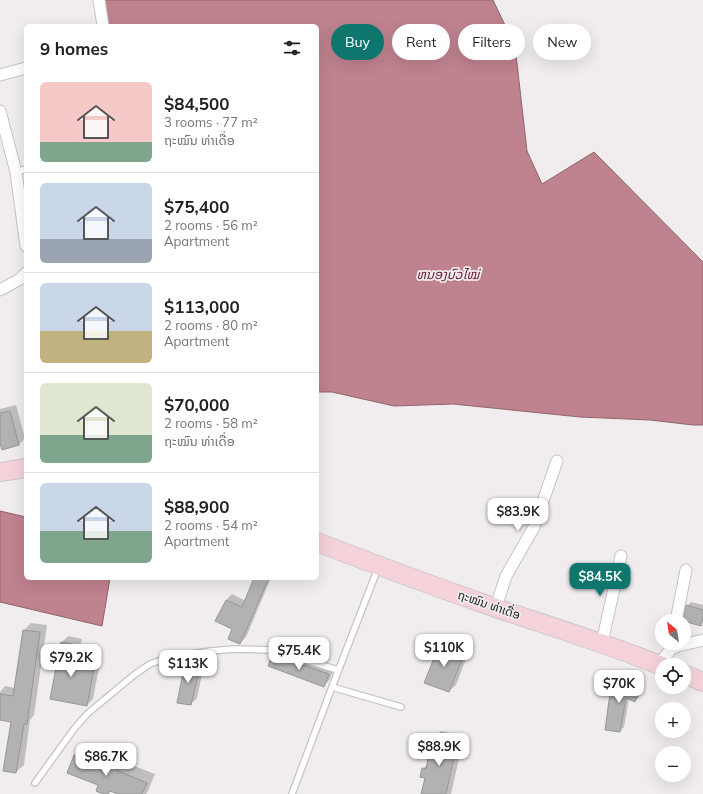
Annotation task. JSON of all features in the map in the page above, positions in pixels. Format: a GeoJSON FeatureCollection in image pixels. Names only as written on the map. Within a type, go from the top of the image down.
{"type":"FeatureCollection","features":[{"type":"Feature","properties":{"kind":"main road"},"geometry":{"type":"LineString","coordinates":[[0,472],[24,468]]}},
{"type":"Feature","properties":{"kind":"main road","name":"ຖະໝົນ ທ່າເດື່ອ"},"geometry":{"type":"LineString","coordinates":[[319,543],[379,566],[602,643],[655,663]]}},
{"type":"Feature","properties":{"kind":"main road"},"geometry":{"type":"LineString","coordinates":[[691,677],[703,682]]}},
{"type":"Feature","properties":{"kind":"street"},"geometry":{"type":"LineString","coordinates":[[99,0],[103,24]]}},
{"type":"Feature","properties":{"kind":"street"},"geometry":{"type":"LineString","coordinates":[[0,75],[24,69]]}},
{"type":"Feature","properties":{"kind":"street"},"geometry":{"type":"LineString","coordinates":[[0,110],[21,170],[24,216]]}},
{"type":"Feature","properties":{"kind":"street"},"geometry":{"type":"LineString","coordinates":[[0,290],[20,279],[24,275]]}},
{"type":"Feature","properties":{"kind":"street"},"geometry":{"type":"LineString","coordinates":[[496,607],[506,576],[534,527],[557,461]]}},
{"type":"Feature","properties":{"kind":"street"},"geometry":{"type":"LineString","coordinates":[[602,643],[621,556]]}},
{"type":"Feature","properties":{"kind":"street"},"geometry":{"type":"LineString","coordinates":[[677,614],[686,570]]}},
{"type":"Feature","properties":{"kind":"street"},"geometry":{"type":"LineString","coordinates":[[691,643],[703,640]]}},
{"type":"Feature","properties":{"kind":"lane"},"geometry":{"type":"LineString","coordinates":[[292,794],[338,670],[379,566]]}},
{"type":"Feature","properties":{"kind":"lane"},"geometry":{"type":"LineString","coordinates":[[36,783],[74,729],[87,714],[134,675],[150,664],[174,656],[223,650],[272,650],[338,670]]}},
{"type":"Feature","properties":{"kind":"lane"},"geometry":{"type":"LineString","coordinates":[[332,687],[401,707]]}},
{"type":"Feature","properties":{"kind":"water","name":"ຫນອງບົວໄໝ່"},"geometry":{"type":"Polygon","coordinates":[[[102,0],[493,0],[504,24],[458,24],[458,60],[517,60],[527,151],[542,184],[594,152],[703,262],[703,425],[650,420],[580,417],[453,404],[394,406],[332,392],[319,392],[319,24],[106,24],[102,0]]]}},
{"type":"Feature","properties":{"kind":"water"},"geometry":{"type":"Polygon","coordinates":[[[0,511],[24,517],[24,580],[110,580],[102,626],[0,602],[0,511]]]}},
{"type":"Feature","properties":{"kind":"building"},"geometry":{"type":"Polygon","coordinates":[[[10,411],[19,445],[2,450],[0,444],[0,413],[10,411]]]}},
{"type":"Feature","properties":{"kind":"building"},"geometry":{"type":"Polygon","coordinates":[[[253,580],[268,580],[240,644],[228,639],[232,629],[215,621],[226,600],[242,607],[253,580]]]}},
{"type":"Feature","properties":{"kind":"building"},"geometry":{"type":"Polygon","coordinates":[[[686,605],[703,610],[701,626],[691,623],[691,614],[684,614],[686,605]]]}},
{"type":"Feature","properties":{"kind":"building"},"geometry":{"type":"Polygon","coordinates":[[[23,630],[40,632],[27,724],[24,724],[16,773],[3,771],[11,722],[0,720],[0,694],[13,696],[23,630]]]}},
{"type":"Feature","properties":{"kind":"building"},"geometry":{"type":"Polygon","coordinates":[[[61,642],[76,645],[72,664],[94,668],[87,706],[50,699],[61,642]]]}},
{"type":"Feature","properties":{"kind":"building"},"geometry":{"type":"Polygon","coordinates":[[[440,643],[465,652],[449,692],[424,683],[440,643]]]}},
{"type":"Feature","properties":{"kind":"building"},"geometry":{"type":"Polygon","coordinates":[[[272,655],[329,674],[324,687],[268,666],[272,655]]]}},
{"type":"Feature","properties":{"kind":"building"},"geometry":{"type":"Polygon","coordinates":[[[185,663],[200,666],[191,705],[177,703],[185,663]]]}},
{"type":"Feature","properties":{"kind":"building"},"geometry":{"type":"Polygon","coordinates":[[[613,679],[640,689],[635,702],[626,698],[620,732],[605,730],[610,693],[608,692],[613,679]]]}},
{"type":"Feature","properties":{"kind":"building"},"geometry":{"type":"Polygon","coordinates":[[[432,738],[457,743],[446,794],[421,794],[425,778],[420,777],[422,768],[426,769],[432,738]]]}},
{"type":"Feature","properties":{"kind":"building"},"geometry":{"type":"Polygon","coordinates":[[[74,755],[106,767],[109,761],[119,765],[116,770],[147,783],[142,794],[118,794],[110,791],[108,794],[103,794],[96,791],[98,785],[67,773],[74,755]]]}}]}
